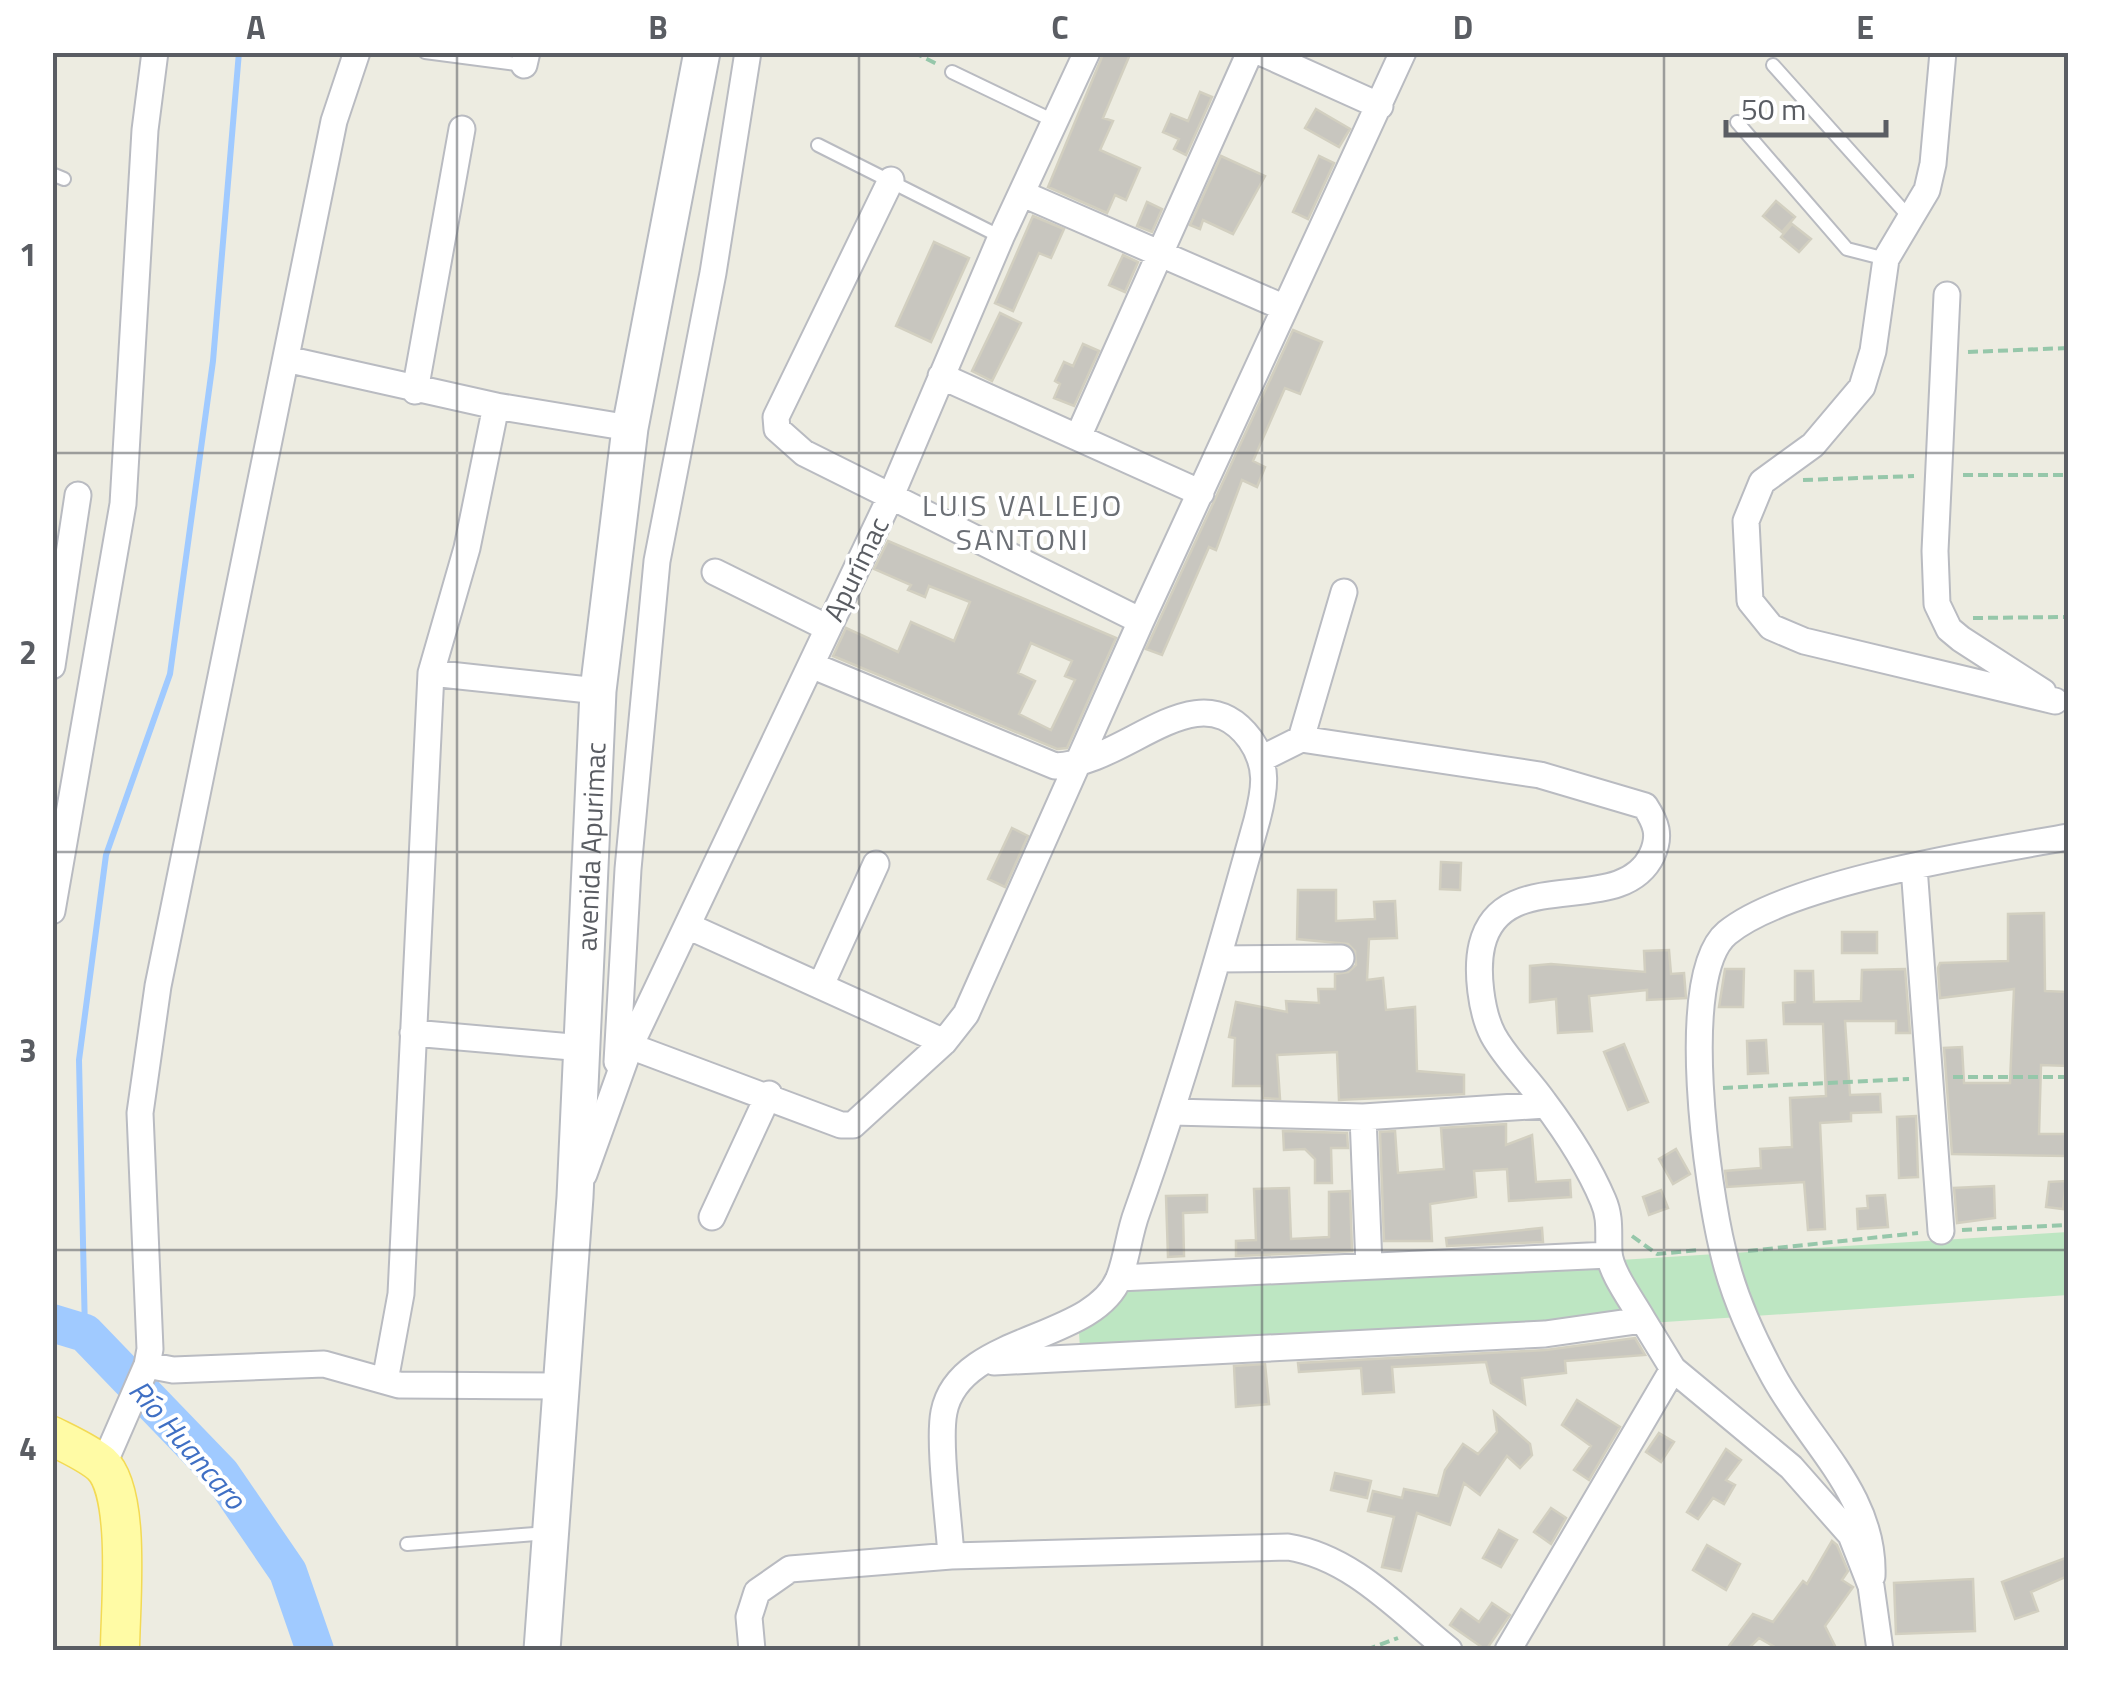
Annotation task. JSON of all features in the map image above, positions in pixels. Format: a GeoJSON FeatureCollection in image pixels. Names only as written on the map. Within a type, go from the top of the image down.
{"type":"FeatureCollection","features":[{"type":"Feature","properties":{"kind":"main road"},"geometry":{"type":"LineString","coordinates":[[52,1436],[109,1455],[120,1520],[120,1650]]}},
{"type":"Feature","properties":{"kind":"street"},"geometry":{"type":"LineString","coordinates":[[52,912],[123,504],[144,148],[154,52]]}},
{"type":"Feature","properties":{"kind":"street"},"geometry":{"type":"LineString","coordinates":[[109,1455],[144,1370],[140,1113],[162,970],[334,122],[356,52]]}},
{"type":"Feature","properties":{"kind":"street","name":"avenida Apurimac"},"geometry":{"type":"LineString","coordinates":[[542,1650],[576,1197],[598,691],[630,428],[702,52]]}},
{"type":"Feature","properties":{"kind":"street","name":"Apurímac"},"geometry":{"type":"LineString","coordinates":[[617,1082],[628,869],[657,560],[713,273],[748,52]]}},
{"type":"Feature","properties":{"kind":"street","name":"Apurímac"},"geometry":{"type":"LineString","coordinates":[[576,1197],[630,1046],[690,927],[890,498],[1001,238],[1087,52]]}},
{"type":"Feature","properties":{"kind":"street"},"geometry":{"type":"LineString","coordinates":[[1078,437],[1250,52]]}},
{"type":"Feature","properties":{"kind":"street"},"geometry":{"type":"LineString","coordinates":[[1260,52],[1380,106]]}},
{"type":"Feature","properties":{"kind":"street"},"geometry":{"type":"LineString","coordinates":[[630,1046],[769,1094],[841,1125],[853,1125],[944,1042],[966,1014],[1141,621],[1404,52]]}},
{"type":"Feature","properties":{"kind":"street"},"geometry":{"type":"LineString","coordinates":[[1943,52],[1933,164],[1912,220],[1886,259],[1873,351],[1862,386],[1813,445],[1762,482],[1752,496],[1746,520],[1750,602],[1771,628],[1804,640],[2062,704]]}},
{"type":"Feature","properties":{"kind":"street"},"geometry":{"type":"LineString","coordinates":[[415,390],[462,130]]}},
{"type":"Feature","properties":{"kind":"street"},"geometry":{"type":"LineString","coordinates":[[891,180],[776,418],[782,436],[804,454],[1141,621]]}},
{"type":"Feature","properties":{"kind":"street"},"geometry":{"type":"LineString","coordinates":[[1023,194],[1285,308]]}},
{"type":"Feature","properties":{"kind":"street"},"geometry":{"type":"LineString","coordinates":[[1948,296],[1934,552],[1937,604],[1961,639],[2062,704]]}},
{"type":"Feature","properties":{"kind":"street"},"geometry":{"type":"LineString","coordinates":[[286,359],[415,390],[630,428]]}},
{"type":"Feature","properties":{"kind":"street"},"geometry":{"type":"LineString","coordinates":[[942,376],[1202,492]]}},
{"type":"Feature","properties":{"kind":"street"},"geometry":{"type":"LineString","coordinates":[[385,1381],[401,1294],[431,672],[467,548],[496,406]]}},
{"type":"Feature","properties":{"kind":"street"},"geometry":{"type":"LineString","coordinates":[[52,666],[78,495]]}},
{"type":"Feature","properties":{"kind":"street"},"geometry":{"type":"LineString","coordinates":[[715,572],[828,628]]}},
{"type":"Feature","properties":{"kind":"street"},"geometry":{"type":"LineString","coordinates":[[1301,739],[1344,592]]}},
{"type":"Feature","properties":{"kind":"street"},"geometry":{"type":"LineString","coordinates":[[811,665],[1055,766],[1078,766],[1188,712],[1218,711],[1242,729],[1263,758],[1264,790],[1218,959],[1172,1112],[1124,1250],[1119,1278],[1100,1301],[1043,1334],[979,1362],[955,1384],[944,1413],[951,1556]]}},
{"type":"Feature","properties":{"kind":"street"},"geometry":{"type":"LineString","coordinates":[[431,672],[598,691]]}},
{"type":"Feature","properties":{"kind":"street"},"geometry":{"type":"LineString","coordinates":[[1263,758],[1301,739],[1540,775],[1645,806],[1656,823],[1658,842],[1646,866],[1626,884],[1523,900],[1496,921],[1482,941],[1479,970],[1492,1032],[1546,1105],[1604,1200],[1612,1232],[1609,1255],[1673,1369],[1791,1467],[1851,1535],[1871,1586]]}},
{"type":"Feature","properties":{"kind":"street"},"geometry":{"type":"LineString","coordinates":[[1880,1650],[1871,1586],[1873,1543],[1863,1510],[1774,1377],[1746,1322],[1723,1254],[1706,1173],[1700,1089],[1705,977],[1724,935],[1761,910],[1914,867],[2068,838]]}},
{"type":"Feature","properties":{"kind":"street"},"geometry":{"type":"LineString","coordinates":[[820,985],[876,864]]}},
{"type":"Feature","properties":{"kind":"street"},"geometry":{"type":"LineString","coordinates":[[1914,867],[1941,1231]]}},
{"type":"Feature","properties":{"kind":"street"},"geometry":{"type":"LineString","coordinates":[[690,927],[944,1042]]}},
{"type":"Feature","properties":{"kind":"street"},"geometry":{"type":"LineString","coordinates":[[1218,959],[1340,958]]}},
{"type":"Feature","properties":{"kind":"street"},"geometry":{"type":"LineString","coordinates":[[414,1033],[583,1048]]}},
{"type":"Feature","properties":{"kind":"street"},"geometry":{"type":"LineString","coordinates":[[712,1217],[769,1094]]}},
{"type":"Feature","properties":{"kind":"street"},"geometry":{"type":"LineString","coordinates":[[1172,1112],[1363,1117],[1546,1105]]}},
{"type":"Feature","properties":{"kind":"street"},"geometry":{"type":"LineString","coordinates":[[1363,1117],[1369,1265]]}},
{"type":"Feature","properties":{"kind":"street"},"geometry":{"type":"LineString","coordinates":[[1119,1278],[1609,1255]]}},
{"type":"Feature","properties":{"kind":"street"},"geometry":{"type":"LineString","coordinates":[[979,1362],[1545,1334],[1643,1320]]}},
{"type":"Feature","properties":{"kind":"street"},"geometry":{"type":"LineString","coordinates":[[144,1370],[324,1364],[399,1385],[561,1386]]}},
{"type":"Feature","properties":{"kind":"street"},"geometry":{"type":"LineString","coordinates":[[1508,1650],[1673,1369]]}},
{"type":"Feature","properties":{"kind":"street"},"geometry":{"type":"LineString","coordinates":[[752,1650],[749,1618],[758,1592],[790,1570],[951,1556],[1288,1547],[1320,1552],[1343,1564],[1448,1650]]}},
{"type":"Feature","properties":{"kind":"lane"},"geometry":{"type":"LineString","coordinates":[[425,52],[526,59]]}},
{"type":"Feature","properties":{"kind":"lane"},"geometry":{"type":"LineString","coordinates":[[1773,64],[1912,220]]}},
{"type":"Feature","properties":{"kind":"lane"},"geometry":{"type":"LineString","coordinates":[[952,72],[1056,122]]}},
{"type":"Feature","properties":{"kind":"lane"},"geometry":{"type":"LineString","coordinates":[[1737,122],[1846,250],[1886,259]]}},
{"type":"Feature","properties":{"kind":"lane"},"geometry":{"type":"LineString","coordinates":[[818,145],[1001,238]]}},
{"type":"Feature","properties":{"kind":"lane"},"geometry":{"type":"LineString","coordinates":[[407,1544],[550,1533]]}},
{"type":"Feature","properties":{"kind":"path"},"geometry":{"type":"LineString","coordinates":[[913,52],[952,72]]}},
{"type":"Feature","properties":{"kind":"path"},"geometry":{"type":"LineString","coordinates":[[1947,353],[2068,348]]}},
{"type":"Feature","properties":{"kind":"path"},"geometry":{"type":"LineString","coordinates":[[1943,618],[2068,616]]}},
{"type":"Feature","properties":{"kind":"path"},"geometry":{"type":"LineString","coordinates":[[1700,1089],[1931,1078],[2068,1077]]}},
{"type":"Feature","properties":{"kind":"path"},"geometry":{"type":"LineString","coordinates":[[1609,1255],[1634,1234],[1656,1254],[1704,1250],[1723,1254],[1941,1231],[2068,1225]]}},
{"type":"Feature","properties":{"kind":"path"},"geometry":{"type":"LineString","coordinates":[[1366,1650],[1421,1628]]}},
{"type":"Feature","properties":{"kind":"green space"},"geometry":{"type":"Polygon","coordinates":[[[2068,1232],[2068,1295],[1650,1323],[1080,1349],[1079,1332],[1106,1314],[1124,1291],[2068,1232]]]}},
{"type":"Feature","properties":{"kind":"building"},"geometry":{"type":"Polygon","coordinates":[[[1104,52],[1131,52],[1103,118],[1113,121],[1100,150],[1140,168],[1126,200],[1115,195],[1107,213],[1048,187],[1104,52]]]}},
{"type":"Feature","properties":{"kind":"building"},"geometry":{"type":"Polygon","coordinates":[[[1200,92],[1212,97],[1186,155],[1174,149],[1179,139],[1163,132],[1171,114],[1188,121],[1200,92]]]}},
{"type":"Feature","properties":{"kind":"building"},"geometry":{"type":"Polygon","coordinates":[[[1316,109],[1350,129],[1339,147],[1305,128],[1316,109]]]}},
{"type":"Feature","properties":{"kind":"building"},"geometry":{"type":"Polygon","coordinates":[[[1221,156],[1265,176],[1233,234],[1203,220],[1200,229],[1190,225],[1221,156]]]}},
{"type":"Feature","properties":{"kind":"building"},"geometry":{"type":"Polygon","coordinates":[[[1319,156],[1334,163],[1308,219],[1293,212],[1319,156]]]}},
{"type":"Feature","properties":{"kind":"building"},"geometry":{"type":"Polygon","coordinates":[[[1776,201],[1795,217],[1782,232],[1763,216],[1776,201]]]}},
{"type":"Feature","properties":{"kind":"building"},"geometry":{"type":"Polygon","coordinates":[[[1147,202],[1162,209],[1152,232],[1137,226],[1147,202]]]}},
{"type":"Feature","properties":{"kind":"building"},"geometry":{"type":"Polygon","coordinates":[[[1033,216],[1064,229],[1051,258],[1039,253],[1013,311],[995,303],[1033,216]]]}},
{"type":"Feature","properties":{"kind":"building"},"geometry":{"type":"Polygon","coordinates":[[[1792,224],[1811,239],[1799,252],[1781,237],[1792,224]]]}},
{"type":"Feature","properties":{"kind":"building"},"geometry":{"type":"Polygon","coordinates":[[[934,242],[969,258],[931,342],[896,326],[934,242]]]}},
{"type":"Feature","properties":{"kind":"building"},"geometry":{"type":"Polygon","coordinates":[[[1123,255],[1138,262],[1125,292],[1109,285],[1123,255]]]}},
{"type":"Feature","properties":{"kind":"building"},"geometry":{"type":"Polygon","coordinates":[[[1000,313],[1021,323],[992,381],[972,371],[1000,313]]]}},
{"type":"Feature","properties":{"kind":"building"},"geometry":{"type":"Polygon","coordinates":[[[1293,330],[1322,342],[1300,394],[1285,388],[1253,461],[1265,467],[1257,487],[1242,480],[1216,550],[1209,547],[1162,655],[1146,649],[1293,330]]]}},
{"type":"Feature","properties":{"kind":"building"},"geometry":{"type":"Polygon","coordinates":[[[1083,344],[1099,351],[1074,406],[1054,398],[1060,384],[1055,381],[1064,362],[1073,366],[1083,344]]]}},
{"type":"Feature","properties":{"kind":"building"},"geometry":{"type":"Polygon","coordinates":[[[888,541],[1116,638],[1067,748],[1057,749],[833,656],[846,628],[898,652],[911,622],[954,641],[970,602],[929,586],[925,597],[908,590],[911,585],[874,569],[888,541]],[[1031,643],[1018,673],[1035,681],[1019,714],[1051,730],[1075,680],[1065,676],[1072,661],[1031,643]]]}},
{"type":"Feature","properties":{"kind":"building"},"geometry":{"type":"Polygon","coordinates":[[[1012,828],[1028,836],[1005,887],[988,879],[1012,828]]]}},
{"type":"Feature","properties":{"kind":"building"},"geometry":{"type":"Polygon","coordinates":[[[1441,862],[1461,863],[1460,890],[1440,889],[1441,862]]]}},
{"type":"Feature","properties":{"kind":"building"},"geometry":{"type":"Polygon","coordinates":[[[1298,890],[1336,890],[1336,921],[1375,919],[1374,902],[1395,901],[1397,938],[1369,939],[1367,980],[1383,978],[1386,1010],[1415,1007],[1417,1071],[1464,1075],[1464,1094],[1339,1100],[1337,1052],[1277,1055],[1280,1099],[1263,1098],[1262,1086],[1233,1086],[1235,1038],[1229,1037],[1236,1002],[1287,1012],[1286,1001],[1319,1003],[1318,989],[1335,989],[1335,974],[1348,972],[1356,965],[1355,951],[1348,944],[1297,939],[1298,890]]]}},
{"type":"Feature","properties":{"kind":"building"},"geometry":{"type":"Polygon","coordinates":[[[2044,913],[2045,991],[2067,992],[2068,1066],[2041,1065],[2039,1134],[2068,1134],[2068,1156],[1952,1154],[1944,1048],[1962,1047],[1964,1083],[2010,1083],[2014,989],[1940,998],[1938,968],[1940,963],[2008,961],[2008,914],[2044,913]]]}},
{"type":"Feature","properties":{"kind":"building"},"geometry":{"type":"Polygon","coordinates":[[[1842,932],[1877,932],[1877,953],[1842,953],[1842,932]]]}},
{"type":"Feature","properties":{"kind":"building"},"geometry":{"type":"Polygon","coordinates":[[[1669,950],[1671,974],[1684,973],[1686,998],[1647,1000],[1647,990],[1589,996],[1592,1031],[1558,1033],[1556,999],[1530,1002],[1530,966],[1551,964],[1645,972],[1644,951],[1669,950]]]}},
{"type":"Feature","properties":{"kind":"building"},"geometry":{"type":"Polygon","coordinates":[[[1725,969],[1744,969],[1743,1007],[1719,1007],[1725,969]]]}},
{"type":"Feature","properties":{"kind":"building"},"geometry":{"type":"Polygon","coordinates":[[[1905,969],[1910,1033],[1896,1033],[1896,1021],[1845,1021],[1850,1095],[1880,1094],[1881,1112],[1851,1113],[1851,1121],[1820,1123],[1825,1229],[1808,1230],[1804,1182],[1727,1187],[1725,1171],[1761,1168],[1760,1149],[1792,1147],[1790,1098],[1826,1096],[1823,1024],[1784,1024],[1783,1003],[1795,1002],[1795,971],[1813,971],[1814,1002],[1861,1001],[1862,970],[1905,969]]]}},
{"type":"Feature","properties":{"kind":"building"},"geometry":{"type":"Polygon","coordinates":[[[1766,1040],[1768,1073],[1748,1074],[1747,1041],[1766,1040]]]}},
{"type":"Feature","properties":{"kind":"building"},"geometry":{"type":"Polygon","coordinates":[[[1624,1044],[1648,1102],[1628,1110],[1604,1052],[1624,1044]]]}},
{"type":"Feature","properties":{"kind":"building"},"geometry":{"type":"Polygon","coordinates":[[[1916,1116],[1918,1177],[1899,1178],[1897,1117],[1916,1116]]]}},
{"type":"Feature","properties":{"kind":"building"},"geometry":{"type":"Polygon","coordinates":[[[1506,1124],[1506,1145],[1532,1135],[1536,1182],[1570,1180],[1571,1197],[1509,1201],[1507,1169],[1474,1171],[1476,1197],[1430,1204],[1432,1241],[1384,1241],[1380,1132],[1395,1131],[1398,1173],[1444,1169],[1441,1128],[1506,1124]]]}},
{"type":"Feature","properties":{"kind":"building"},"geometry":{"type":"Polygon","coordinates":[[[1283,1131],[1347,1133],[1348,1148],[1331,1148],[1332,1183],[1315,1183],[1315,1159],[1305,1149],[1284,1150],[1283,1131]]]}},
{"type":"Feature","properties":{"kind":"building"},"geometry":{"type":"Polygon","coordinates":[[[1676,1149],[1690,1174],[1673,1184],[1659,1159],[1676,1149]]]}},
{"type":"Feature","properties":{"kind":"building"},"geometry":{"type":"Polygon","coordinates":[[[2066,1181],[2063,1209],[2046,1207],[2049,1182],[2066,1181]]]}},
{"type":"Feature","properties":{"kind":"building"},"geometry":{"type":"Polygon","coordinates":[[[1994,1186],[1995,1218],[1957,1223],[1954,1188],[1994,1186]]]}},
{"type":"Feature","properties":{"kind":"building"},"geometry":{"type":"Polygon","coordinates":[[[1289,1188],[1291,1239],[1329,1237],[1329,1192],[1350,1191],[1352,1251],[1236,1256],[1236,1241],[1256,1240],[1254,1189],[1289,1188]]]}},
{"type":"Feature","properties":{"kind":"building"},"geometry":{"type":"Polygon","coordinates":[[[1661,1190],[1668,1208],[1649,1215],[1643,1197],[1661,1190]]]}},
{"type":"Feature","properties":{"kind":"building"},"geometry":{"type":"Polygon","coordinates":[[[1207,1195],[1207,1212],[1183,1213],[1184,1256],[1168,1257],[1166,1196],[1207,1195]]]}},
{"type":"Feature","properties":{"kind":"building"},"geometry":{"type":"Polygon","coordinates":[[[1885,1195],[1888,1227],[1858,1229],[1857,1209],[1868,1208],[1867,1196],[1885,1195]]]}},
{"type":"Feature","properties":{"kind":"building"},"geometry":{"type":"Polygon","coordinates":[[[1542,1228],[1543,1242],[1447,1246],[1446,1238],[1542,1228]]]}},
{"type":"Feature","properties":{"kind":"building"},"geometry":{"type":"Polygon","coordinates":[[[1635,1338],[1645,1355],[1565,1361],[1566,1373],[1522,1378],[1525,1404],[1491,1383],[1486,1362],[1392,1367],[1394,1392],[1363,1394],[1361,1368],[1299,1372],[1298,1363],[1546,1350],[1635,1338]]]}},
{"type":"Feature","properties":{"kind":"building"},"geometry":{"type":"Polygon","coordinates":[[[1265,1364],[1269,1404],[1236,1407],[1234,1366],[1265,1364]]]}},
{"type":"Feature","properties":{"kind":"building"},"geometry":{"type":"Polygon","coordinates":[[[1577,1400],[1620,1427],[1589,1480],[1574,1470],[1591,1446],[1562,1425],[1577,1400]]]}},
{"type":"Feature","properties":{"kind":"building"},"geometry":{"type":"Polygon","coordinates":[[[1494,1412],[1530,1444],[1532,1455],[1520,1468],[1507,1456],[1480,1495],[1464,1483],[1450,1525],[1417,1513],[1401,1571],[1382,1567],[1394,1517],[1368,1511],[1373,1491],[1402,1498],[1404,1489],[1438,1496],[1445,1470],[1463,1444],[1478,1454],[1497,1432],[1494,1412]]]}},
{"type":"Feature","properties":{"kind":"building"},"geometry":{"type":"Polygon","coordinates":[[[1659,1433],[1674,1442],[1661,1462],[1646,1452],[1659,1433]]]}},
{"type":"Feature","properties":{"kind":"building"},"geometry":{"type":"Polygon","coordinates":[[[1726,1449],[1741,1460],[1726,1480],[1735,1485],[1724,1504],[1713,1498],[1698,1519],[1687,1512],[1726,1449]]]}},
{"type":"Feature","properties":{"kind":"building"},"geometry":{"type":"Polygon","coordinates":[[[1335,1473],[1371,1481],[1367,1498],[1331,1490],[1335,1473]]]}},
{"type":"Feature","properties":{"kind":"building"},"geometry":{"type":"Polygon","coordinates":[[[1551,1508],[1566,1518],[1551,1544],[1534,1532],[1551,1508]]]}},
{"type":"Feature","properties":{"kind":"building"},"geometry":{"type":"Polygon","coordinates":[[[1499,1530],[1517,1540],[1501,1567],[1483,1558],[1499,1530]]]}},
{"type":"Feature","properties":{"kind":"building"},"geometry":{"type":"Polygon","coordinates":[[[1832,1541],[1848,1571],[1842,1580],[1853,1587],[1825,1626],[1837,1650],[1780,1650],[1759,1638],[1747,1650],[1726,1650],[1753,1614],[1773,1622],[1803,1581],[1807,1584],[1832,1541]]]}},
{"type":"Feature","properties":{"kind":"building"},"geometry":{"type":"Polygon","coordinates":[[[1707,1545],[1740,1564],[1726,1590],[1693,1570],[1707,1545]]]}},
{"type":"Feature","properties":{"kind":"building"},"geometry":{"type":"Polygon","coordinates":[[[2068,1557],[2068,1576],[2031,1592],[2038,1611],[2015,1619],[2002,1582],[2068,1557]]]}},
{"type":"Feature","properties":{"kind":"building"},"geometry":{"type":"Polygon","coordinates":[[[1973,1579],[1975,1631],[1896,1634],[1894,1583],[1973,1579]]]}},
{"type":"Feature","properties":{"kind":"building"},"geometry":{"type":"Polygon","coordinates":[[[1492,1603],[1510,1615],[1486,1650],[1450,1625],[1461,1609],[1479,1622],[1492,1603]]]}},
{"type":"Feature","properties":{"kind":"waterway"},"geometry":{"type":"LineString","coordinates":[[85,1333],[79,1060],[106,855],[170,674],[213,361],[239,52]]}},
{"type":"Feature","properties":{"kind":"waterway","name":"Río Huancaro"},"geometry":{"type":"LineString","coordinates":[[52,1323],[85,1333],[221,1474],[288,1572],[315,1650]]}},
{"type":"Feature","properties":{"kind":"district","name":"LUIS VALLEJO SANTONI"},"geometry":{"type":"Point","coordinates":[1023,523]}}]}
